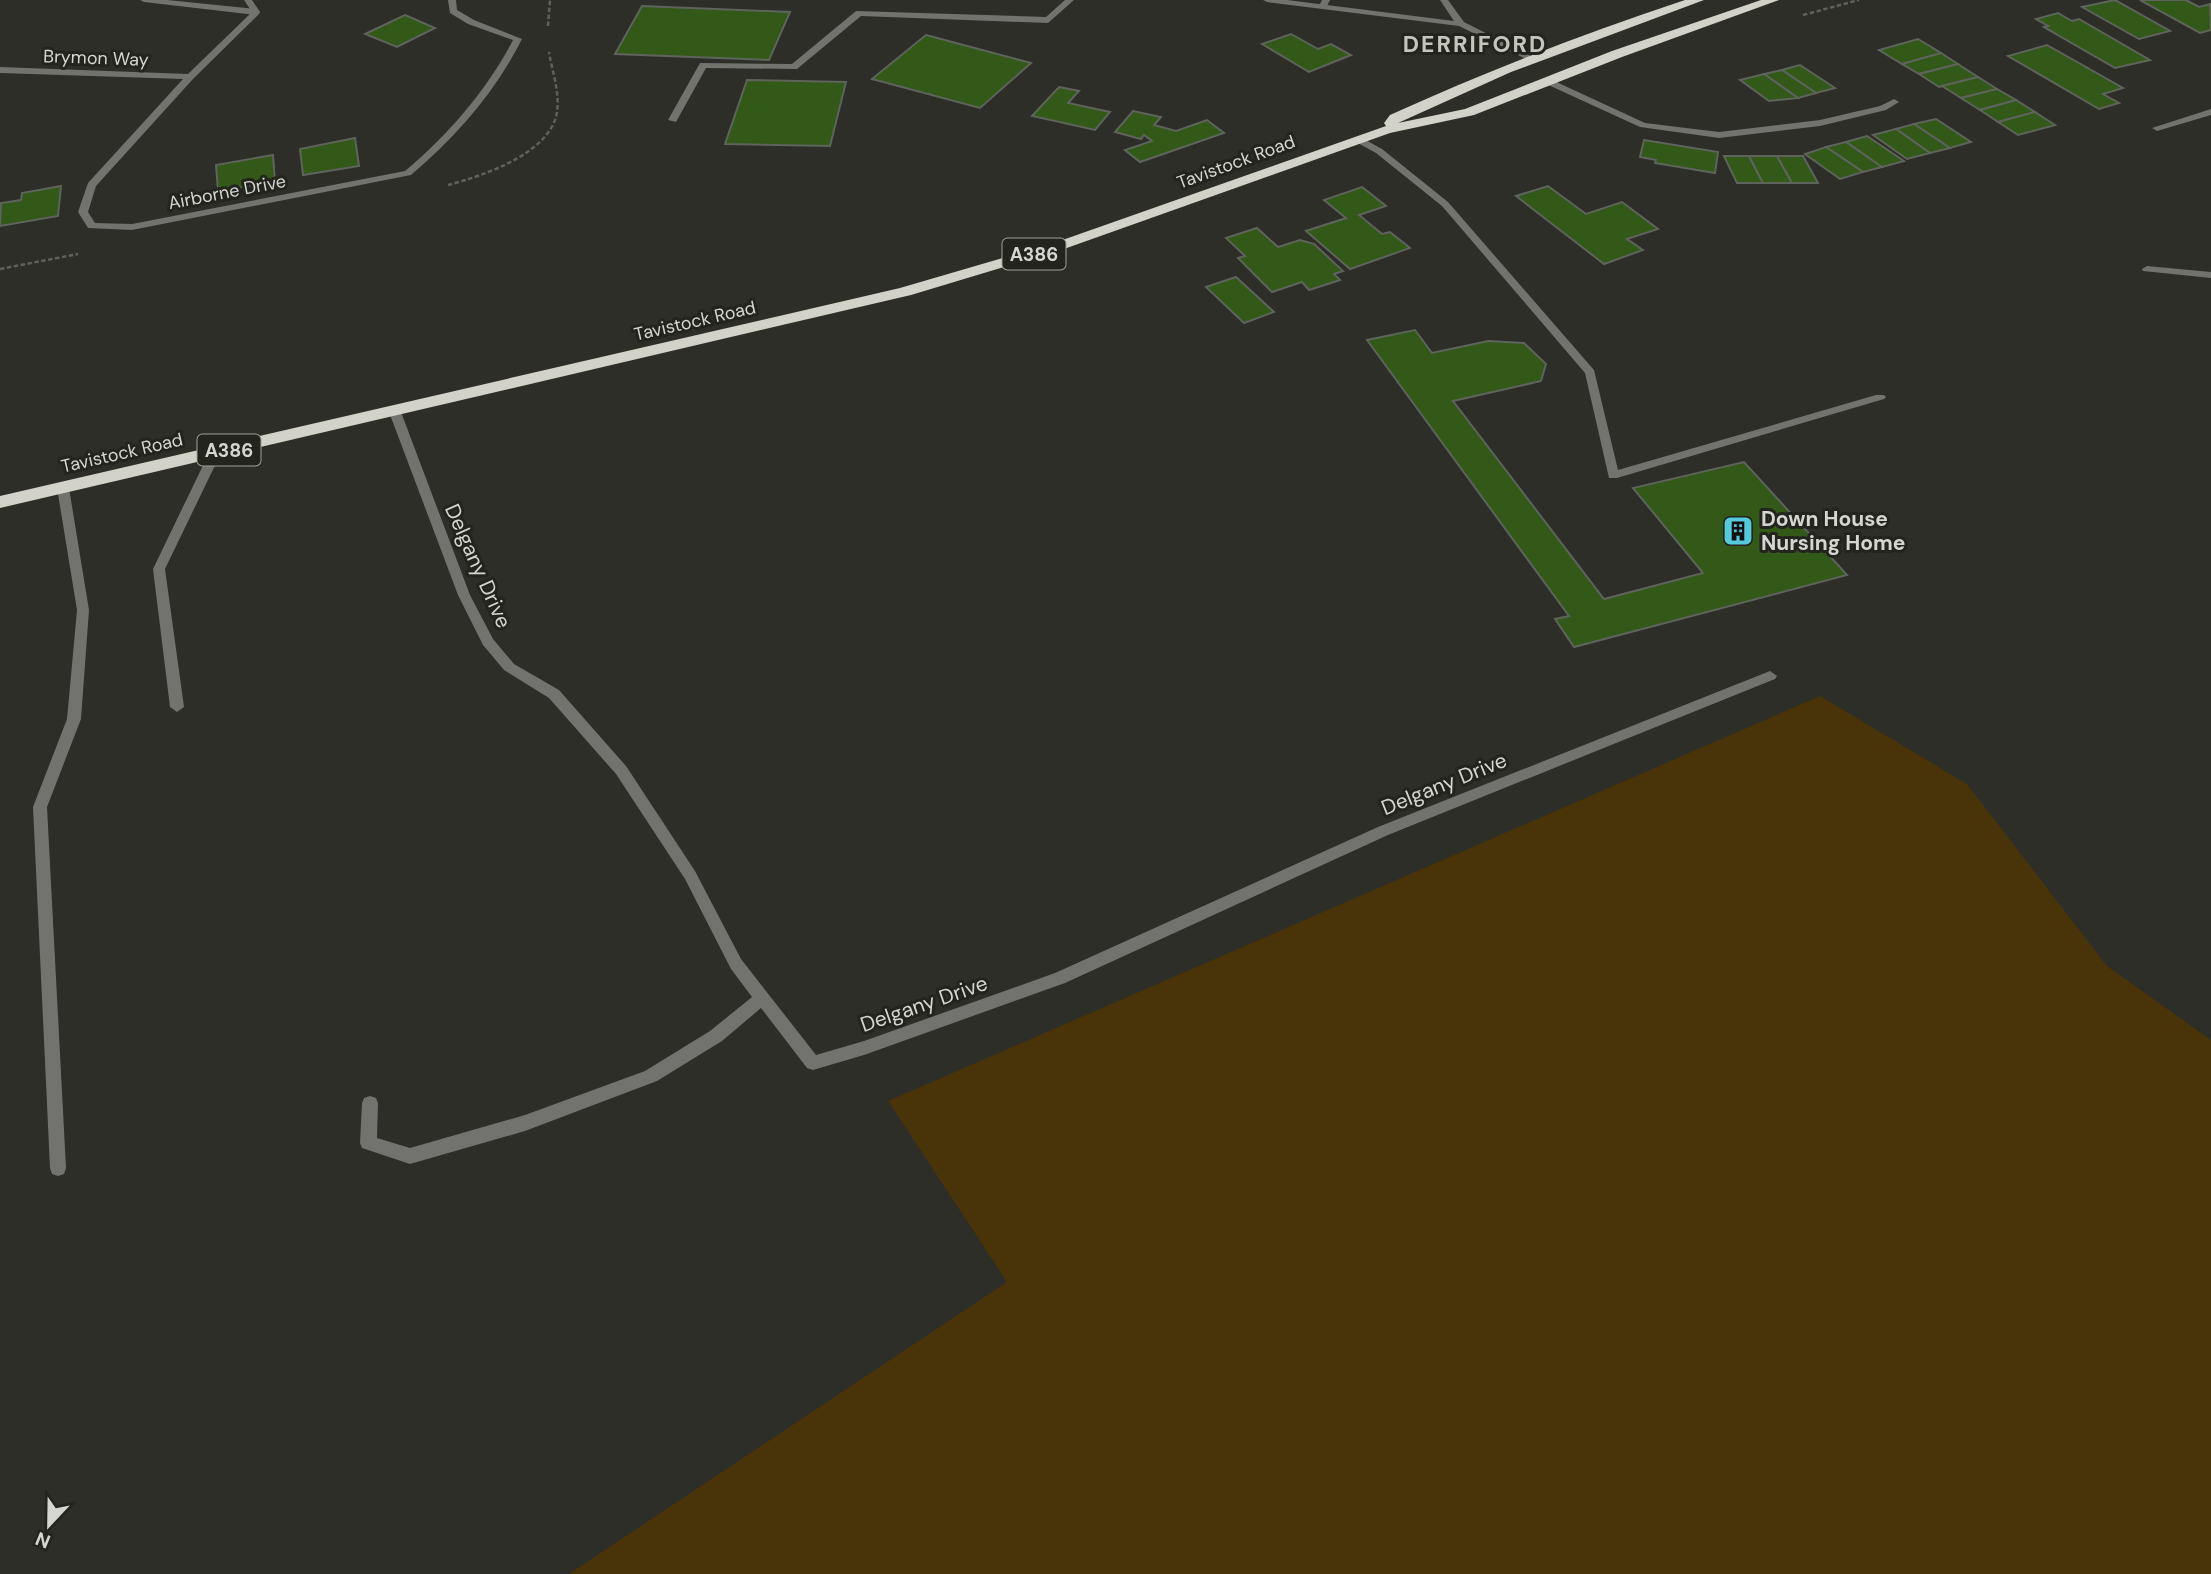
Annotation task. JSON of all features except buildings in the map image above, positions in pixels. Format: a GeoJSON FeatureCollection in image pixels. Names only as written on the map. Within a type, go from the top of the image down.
{"type":"FeatureCollection","features":[{"type":"Feature","properties":{"kind":"highway","name":"Tavistock Road"},"geometry":{"type":"LineString","coordinates":[[1386,130],[1395,118],[1531,58],[1618,24],[1698,0]]}},
{"type":"Feature","properties":{"kind":"highway","name":"Tavistock Road"},"geometry":{"type":"LineString","coordinates":[[0,502],[905,292],[1059,246],[1386,130],[1469,112],[1693,26],[1773,0]]}},
{"type":"Feature","properties":{"kind":"street"},"geometry":{"type":"LineString","coordinates":[[144,0],[256,12]]}},
{"type":"Feature","properties":{"kind":"street"},"geometry":{"type":"LineString","coordinates":[[248,0],[256,12]]}},
{"type":"Feature","properties":{"kind":"street","name":"Airborne Drive"},"geometry":{"type":"LineString","coordinates":[[256,12],[190,77],[91,185],[83,212],[92,226],[132,227],[408,173],[431,156],[509,60],[518,39],[471,22],[453,11],[452,0]]}},
{"type":"Feature","properties":{"kind":"street"},"geometry":{"type":"LineString","coordinates":[[673,120],[703,65],[794,67],[859,13],[1048,20],[1070,0]]}},
{"type":"Feature","properties":{"kind":"street"},"geometry":{"type":"LineString","coordinates":[[1267,0],[1324,3],[1461,24],[1531,58]]}},
{"type":"Feature","properties":{"kind":"street"},"geometry":{"type":"LineString","coordinates":[[1444,0],[1461,24]]}},
{"type":"Feature","properties":{"kind":"street","name":"Brymon Way"},"geometry":{"type":"LineString","coordinates":[[0,70],[190,77]]}},
{"type":"Feature","properties":{"kind":"street"},"geometry":{"type":"LineString","coordinates":[[1547,81],[1643,125],[1720,135],[1820,123],[1883,108],[1894,102]]}},
{"type":"Feature","properties":{"kind":"street"},"geometry":{"type":"LineString","coordinates":[[2157,128],[2211,112]]}},
{"type":"Feature","properties":{"kind":"street"},"geometry":{"type":"LineString","coordinates":[[1359,140],[1379,151],[1445,204],[1590,372],[1613,475],[1880,397]]}},
{"type":"Feature","properties":{"kind":"street"},"geometry":{"type":"LineString","coordinates":[[2147,269],[2211,275]]}},
{"type":"Feature","properties":{"kind":"street","name":"Delgany Drive"},"geometry":{"type":"LineString","coordinates":[[395,412],[464,595],[488,642],[509,667],[554,694],[621,770],[690,875],[736,964],[813,1063],[864,1048],[1060,978],[1383,831],[1770,676]]}},
{"type":"Feature","properties":{"kind":"street"},"geometry":{"type":"LineString","coordinates":[[177,708],[159,569],[215,453]]}},
{"type":"Feature","properties":{"kind":"street"},"geometry":{"type":"LineString","coordinates":[[58,1168],[40,807],[74,719],[83,611],[63,488]]}},
{"type":"Feature","properties":{"kind":"street"},"geometry":{"type":"LineString","coordinates":[[370,1103],[368,1143],[410,1156],[464,1143],[651,1076],[716,1037],[762,998]]}},
{"type":"Feature","properties":{"kind":"path"},"geometry":{"type":"LineString","coordinates":[[1801,16],[1860,0]]}},
{"type":"Feature","properties":{"kind":"shaded area"},"geometry":{"type":"Polygon","coordinates":[[[1820,696],[1967,784],[2107,966],[2211,1040],[2211,1574],[569,1574],[1007,1282],[888,1101],[1820,696]]]}},
{"type":"Feature","properties":{"kind":"place","name":"Down House Nursing Home"},"geometry":{"type":"Point","coordinates":[1738,531]}},
{"type":"Feature","properties":{"kind":"district","name":"DERRIFORD"},"geometry":{"type":"Point","coordinates":[1475,44]}}]}
